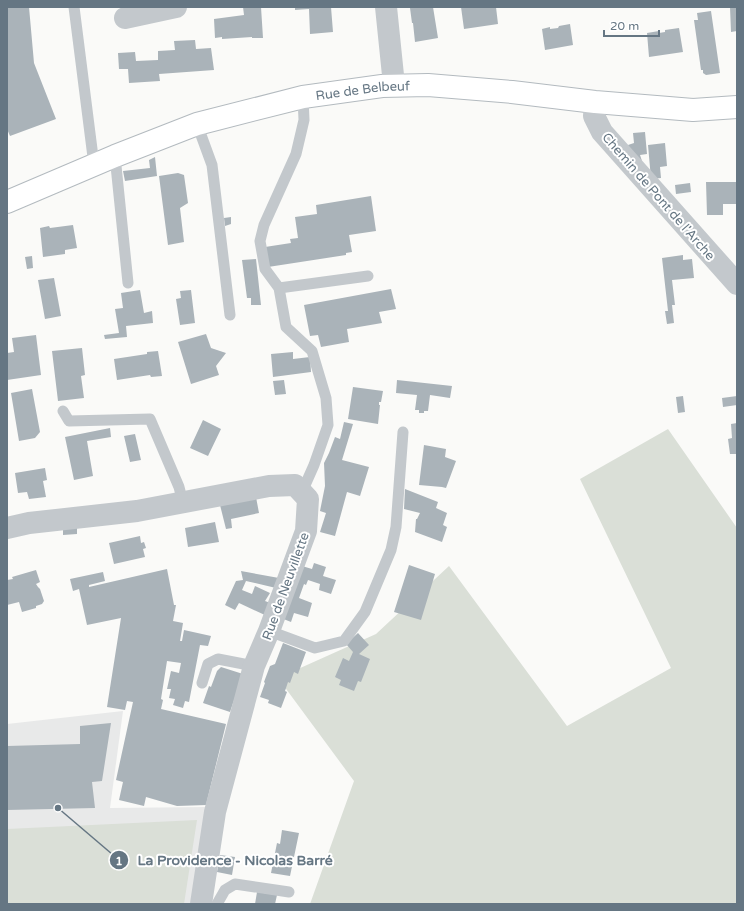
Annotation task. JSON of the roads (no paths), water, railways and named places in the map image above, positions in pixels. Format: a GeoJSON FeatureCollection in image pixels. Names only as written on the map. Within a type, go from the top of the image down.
{"type":"FeatureCollection","features":[{"type":"Feature","properties":{"kind":"street"},"geometry":{"type":"LineString","coordinates":[[125,18],[176,7]]}},
{"type":"Feature","properties":{"kind":"street"},"geometry":{"type":"LineString","coordinates":[[386,7],[394,85]]}},
{"type":"Feature","properties":{"kind":"street","name":"Rue de Belbeuf"},"geometry":{"type":"LineString","coordinates":[[7,202],[115,156],[197,124],[303,97],[394,85],[428,85],[512,92],[595,102],[693,110],[737,107]]}},
{"type":"Feature","properties":{"kind":"street","name":"Chemin de Pont de l'Arche"},"geometry":{"type":"LineString","coordinates":[[595,102],[594,116],[602,132],[737,284]]}},
{"type":"Feature","properties":{"kind":"street"},"geometry":{"type":"LineString","coordinates":[[7,528],[29,523],[138,511],[269,486],[295,485],[302,492]]}},
{"type":"Feature","properties":{"kind":"street","name":"Rue de Neuvillette"},"geometry":{"type":"LineString","coordinates":[[209,903],[215,812],[254,666],[269,631],[306,531],[308,499],[302,492]]}},
{"type":"Feature","properties":{"kind":"lane"},"geometry":{"type":"LineString","coordinates":[[74,7],[94,165]]}},
{"type":"Feature","properties":{"kind":"lane"},"geometry":{"type":"LineString","coordinates":[[302,492],[314,465],[328,425],[326,398],[312,351],[286,327],[279,288],[264,269],[260,241],[264,225],[296,154],[304,120],[303,97]]}},
{"type":"Feature","properties":{"kind":"lane"},"geometry":{"type":"LineString","coordinates":[[197,124],[212,165],[230,315]]}},
{"type":"Feature","properties":{"kind":"lane"},"geometry":{"type":"LineString","coordinates":[[115,156],[128,283]]}},
{"type":"Feature","properties":{"kind":"lane"},"geometry":{"type":"LineString","coordinates":[[279,288],[368,276]]}},
{"type":"Feature","properties":{"kind":"lane"},"geometry":{"type":"LineString","coordinates":[[63,411],[69,421],[150,419],[179,487],[183,502]]}},
{"type":"Feature","properties":{"kind":"lane"},"geometry":{"type":"LineString","coordinates":[[269,631],[315,648],[344,641],[365,612],[391,550],[394,534],[403,432]]}},
{"type":"Feature","properties":{"kind":"lane"},"geometry":{"type":"LineString","coordinates":[[202,683],[208,664],[218,659],[254,666]]}},
{"type":"Feature","properties":{"kind":"lane"},"geometry":{"type":"LineString","coordinates":[[209,903],[225,890],[236,884],[289,892]]}},
{"type":"Feature","properties":{"kind":"place","name":"La Providence - Nicolas Barré"},"geometry":{"type":"Point","coordinates":[58,808]}}]}
